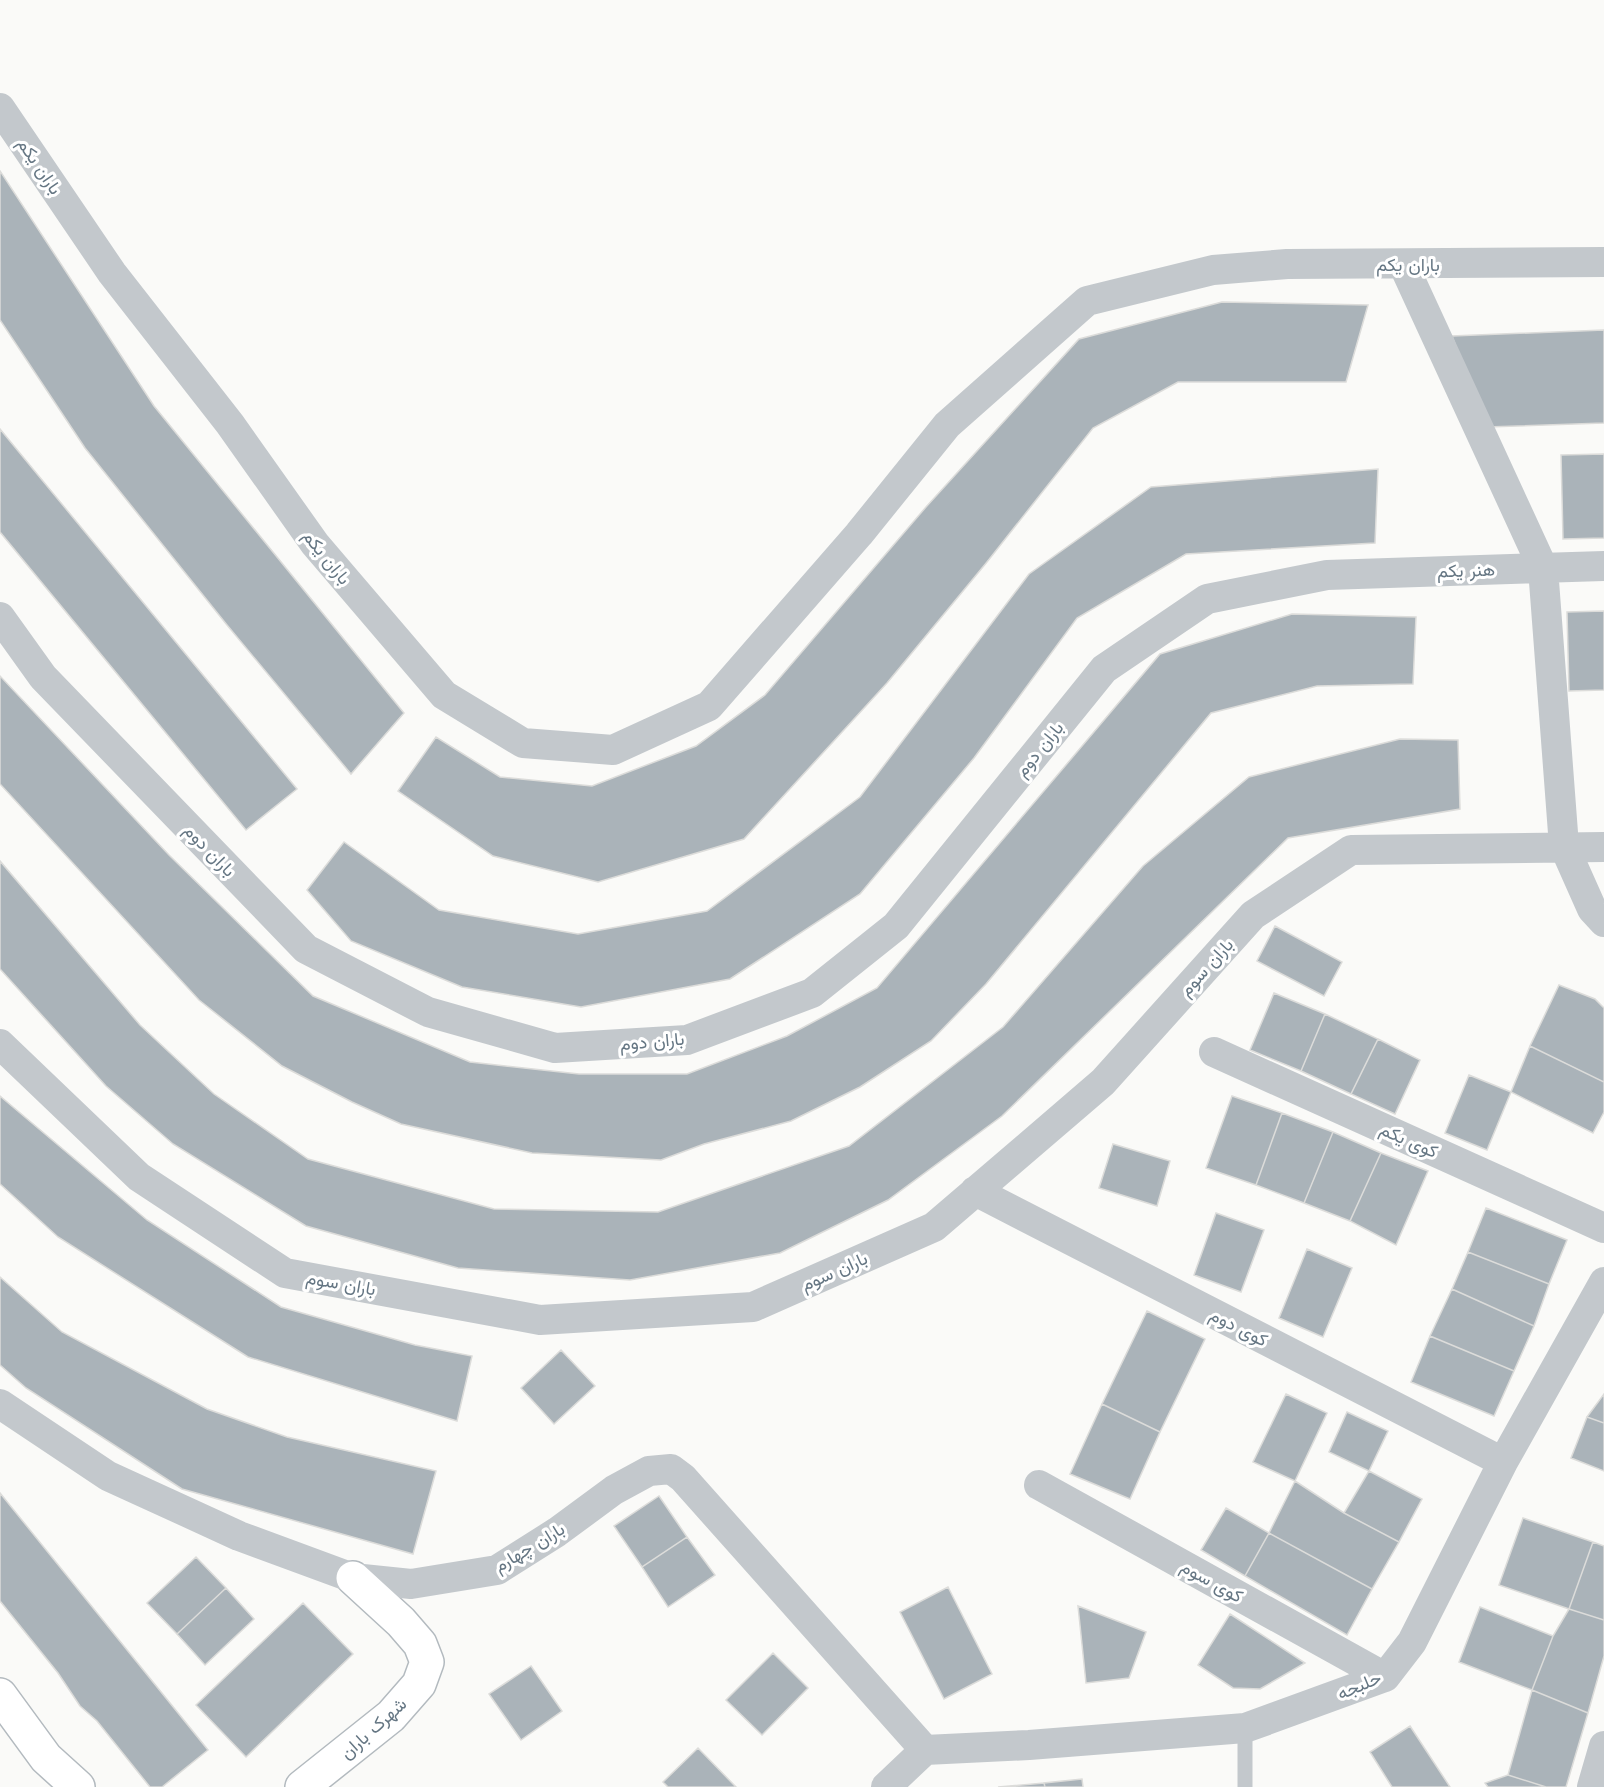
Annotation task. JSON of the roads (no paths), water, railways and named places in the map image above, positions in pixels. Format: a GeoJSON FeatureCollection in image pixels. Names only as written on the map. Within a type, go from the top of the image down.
{"type":"FeatureCollection","features":[{"type":"Feature","properties":{"kind":"street","name":"باران یکم"},"geometry":{"type":"LineString","coordinates":[[0,108],[112,273],[230,424],[315,544],[444,695],[523,743],[613,750],[709,706],[859,534],[947,425],[1087,301],[1213,270],[1287,264],[1604,262]]}},
{"type":"Feature","properties":{"kind":"street"},"geometry":{"type":"LineString","coordinates":[[1403,264],[1543,568],[1564,846],[1592,909],[1604,922]]}},
{"type":"Feature","properties":{"kind":"street","name":"هنر یکم"},"geometry":{"type":"LineString","coordinates":[[1327,575],[1604,566]]}},
{"type":"Feature","properties":{"kind":"street","name":"باران دوم"},"geometry":{"type":"LineString","coordinates":[[0,617],[43,677],[306,949],[428,1012],[555,1048],[687,1040],[812,993],[896,926],[1104,669],[1207,598],[1327,575]]}},
{"type":"Feature","properties":{"kind":"street","name":"باران سوم"},"geometry":{"type":"LineString","coordinates":[[0,1044],[140,1177],[285,1273],[540,1320],[753,1307],[934,1227],[1103,1082],[1253,915],[1351,850],[1604,847]]}},
{"type":"Feature","properties":{"kind":"street","name":"کوی یکم"},"geometry":{"type":"LineString","coordinates":[[1214,1052],[1604,1228]]}},
{"type":"Feature","properties":{"kind":"street","name":"کوی دوم"},"geometry":{"type":"LineString","coordinates":[[975,1191],[1503,1462]]}},
{"type":"Feature","properties":{"kind":"street","name":"حلبجه"},"geometry":{"type":"LineString","coordinates":[[925,1750],[1029,1745],[1245,1728],[1385,1677],[1412,1642],[1503,1462],[1604,1282]]}},
{"type":"Feature","properties":{"kind":"street","name":"باران چهارم"},"geometry":{"type":"LineString","coordinates":[[0,1404],[108,1476],[239,1536],[353,1578],[411,1584],[497,1570],[557,1532],[614,1490],[649,1471],[671,1469],[683,1478],[925,1750]]}},
{"type":"Feature","properties":{"kind":"street","name":"کوی سوم"},"geometry":{"type":"LineString","coordinates":[[1039,1485],[1385,1677]]}},
{"type":"Feature","properties":{"kind":"street","name":"شهرک باران"},"geometry":{"type":"LineString","coordinates":[[302,1787],[391,1716],[419,1684],[427,1662],[420,1644],[401,1622],[353,1578]]}},
{"type":"Feature","properties":{"kind":"street"},"geometry":{"type":"LineString","coordinates":[[0,1695],[46,1758],[78,1787]]}},
{"type":"Feature","properties":{"kind":"street"},"geometry":{"type":"LineString","coordinates":[[1592,1787],[1604,1746]]}},
{"type":"Feature","properties":{"kind":"street"},"geometry":{"type":"LineString","coordinates":[[886,1787],[925,1750]]}},
{"type":"Feature","properties":{"kind":"street"},"geometry":{"type":"LineString","coordinates":[[914,1787],[925,1750]]}},
{"type":"Feature","properties":{"kind":"lane"},"geometry":{"type":"LineString","coordinates":[[1245,1728],[1245,1787]]}}]}
